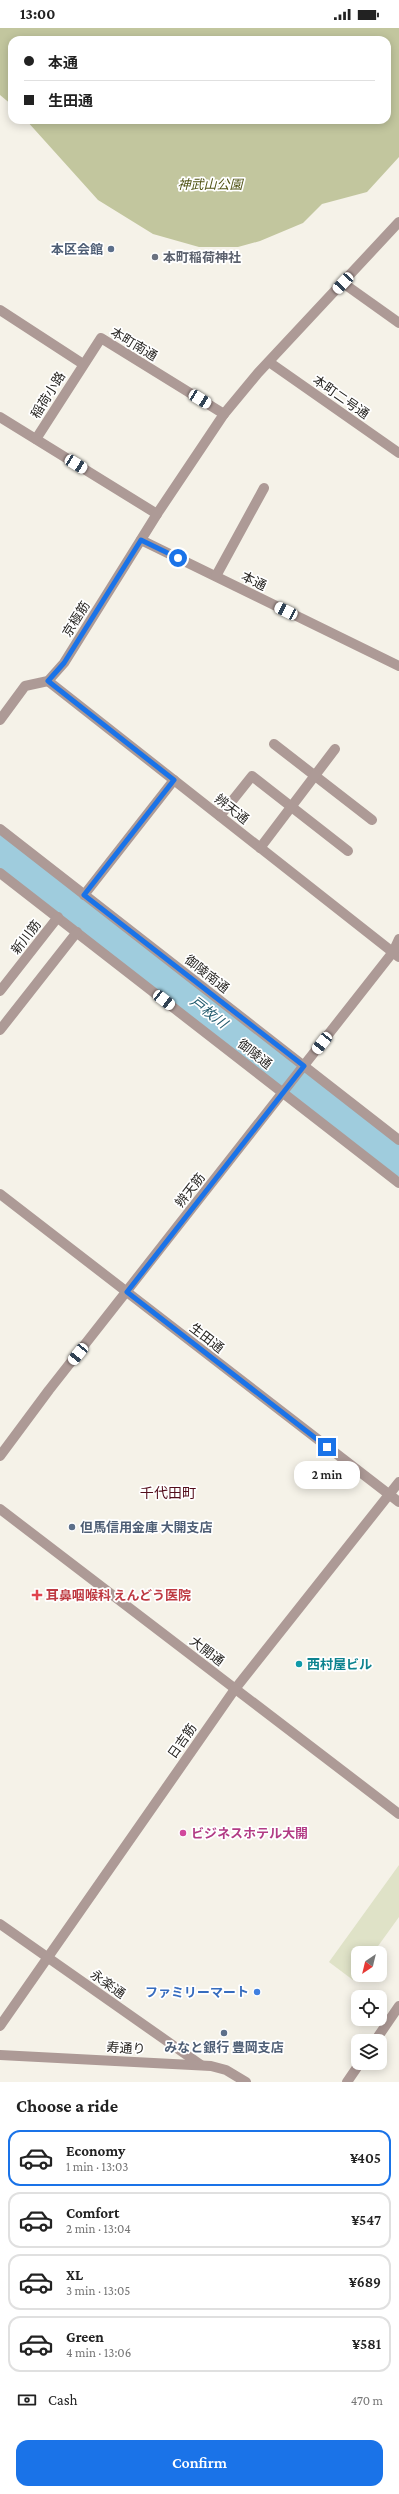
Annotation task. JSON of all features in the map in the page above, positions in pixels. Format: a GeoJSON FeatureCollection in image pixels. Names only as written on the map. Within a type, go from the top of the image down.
{"type":"FeatureCollection","features":[{"type":"Feature","properties":{"kind":"street","name":"京極筋"},"geometry":{"type":"LineString","coordinates":[[48,681],[64,663],[157,514],[224,414],[269,362],[399,222]]}},
{"type":"Feature","properties":{"kind":"street"},"geometry":{"type":"LineString","coordinates":[[343,283],[399,323]]}},
{"type":"Feature","properties":{"kind":"street"},"geometry":{"type":"LineString","coordinates":[[0,310],[83,364]]}},
{"type":"Feature","properties":{"kind":"street","name":"本町南通"},"geometry":{"type":"LineString","coordinates":[[83,364],[101,338],[224,414]]}},
{"type":"Feature","properties":{"kind":"street","name":"本町二号通"},"geometry":{"type":"LineString","coordinates":[[269,362],[399,453]]}},
{"type":"Feature","properties":{"kind":"street","name":"稲荷小路"},"geometry":{"type":"LineString","coordinates":[[36,439],[83,364]]}},
{"type":"Feature","properties":{"kind":"street"},"geometry":{"type":"LineString","coordinates":[[0,417],[157,514]]}},
{"type":"Feature","properties":{"kind":"street"},"geometry":{"type":"LineString","coordinates":[[216,576],[264,488]]}},
{"type":"Feature","properties":{"kind":"street","name":"本通"},"geometry":{"type":"LineString","coordinates":[[141,540],[399,666]]}},
{"type":"Feature","properties":{"kind":"street"},"geometry":{"type":"LineString","coordinates":[[0,720],[4,706],[25,686],[48,681]]}},
{"type":"Feature","properties":{"kind":"street","name":"辨天通"},"geometry":{"type":"LineString","coordinates":[[48,681],[396,954]]}},
{"type":"Feature","properties":{"kind":"street"},"geometry":{"type":"LineString","coordinates":[[274,744],[372,820]]}},
{"type":"Feature","properties":{"kind":"street"},"geometry":{"type":"LineString","coordinates":[[260,848],[335,749]]}},
{"type":"Feature","properties":{"kind":"street"},"geometry":{"type":"LineString","coordinates":[[220,816],[252,776],[348,852]]}},
{"type":"Feature","properties":{"kind":"street"},"geometry":{"type":"LineString","coordinates":[[84,895],[174,780]]}},
{"type":"Feature","properties":{"kind":"street","name":"御陵南通"},"geometry":{"type":"LineString","coordinates":[[0,829],[302,1068],[399,1140]]}},
{"type":"Feature","properties":{"kind":"street","name":"御陵通"},"geometry":{"type":"LineString","coordinates":[[0,873],[284,1090],[399,1183]]}},
{"type":"Feature","properties":{"kind":"street","name":"新川筋"},"geometry":{"type":"LineString","coordinates":[[0,992],[58,917]]}},
{"type":"Feature","properties":{"kind":"street"},"geometry":{"type":"LineString","coordinates":[[0,1030],[77,932]]}},
{"type":"Feature","properties":{"kind":"street","name":"辨天筋"},"geometry":{"type":"LineString","coordinates":[[0,1456],[49,1390],[284,1090],[396,954],[399,939]]}},
{"type":"Feature","properties":{"kind":"street","name":"生田通"},"geometry":{"type":"LineString","coordinates":[[0,1194],[399,1502]]}},
{"type":"Feature","properties":{"kind":"street","name":"日吉筋"},"geometry":{"type":"LineString","coordinates":[[0,2026],[235,1689],[399,1482]]}},
{"type":"Feature","properties":{"kind":"street","name":"大開通"},"geometry":{"type":"LineString","coordinates":[[0,1509],[399,1814]]}},
{"type":"Feature","properties":{"kind":"street","name":"永楽通"},"geometry":{"type":"LineString","coordinates":[[0,1924],[201,2065]]}},
{"type":"Feature","properties":{"kind":"street"},"geometry":{"type":"LineString","coordinates":[[380,2034],[399,2006]]}},
{"type":"Feature","properties":{"kind":"street","name":"寿通り"},"geometry":{"type":"LineString","coordinates":[[0,2055],[201,2065],[226,2070],[246,2082]]}},
{"type":"Feature","properties":{"kind":"street"},"geometry":{"type":"LineString","coordinates":[[346,2082],[355,2070]]}},
{"type":"Feature","properties":{"kind":"green space","name":"神武山公園"},"geometry":{"type":"Polygon","coordinates":[[[0,28],[399,28],[399,157],[367,192],[322,204],[303,223],[260,241],[238,247],[199,247],[153,234],[98,200],[30,124],[391,124],[391,36],[8,36],[8,102],[0,95],[0,28]]]}},
{"type":"Feature","properties":{"kind":"green space"},"geometry":{"type":"Polygon","coordinates":[[[399,1865],[399,1917],[378,1946],[351,1946],[351,1978],[329,1962],[399,1865]]]}},
{"type":"Feature","properties":{"kind":"waterway","name":"戸枚川"},"geometry":{"type":"LineString","coordinates":[[0,851],[399,1159]]}},
{"type":"Feature","properties":{"kind":"place","name":"本区会館"},"geometry":{"type":"Point","coordinates":[111,249]}},
{"type":"Feature","properties":{"kind":"place","name":"本町稲荷神社"},"geometry":{"type":"Point","coordinates":[155,257]}},
{"type":"Feature","properties":{"kind":"place","name":"但馬信用金庫 大開支店"},"geometry":{"type":"Point","coordinates":[72,1527]}},
{"type":"Feature","properties":{"kind":"place","name":"耳鼻咽喉科 えんどう医院"},"geometry":{"type":"Point","coordinates":[37,1595]}},
{"type":"Feature","properties":{"kind":"place","name":"西村屋ビル"},"geometry":{"type":"Point","coordinates":[299,1664]}},
{"type":"Feature","properties":{"kind":"place","name":"ビジネスホテル大開"},"geometry":{"type":"Point","coordinates":[183,1833]}},
{"type":"Feature","properties":{"kind":"place","name":"ファミリーマート"},"geometry":{"type":"Point","coordinates":[257,1992]}},
{"type":"Feature","properties":{"kind":"place","name":"みなと銀行 豊岡支店"},"geometry":{"type":"Point","coordinates":[224,2033]}},
{"type":"Feature","properties":{"kind":"district","name":"千代田町"},"geometry":{"type":"Point","coordinates":[168,1493]}},
{"type":"Feature","properties":{"kind":"route"},"geometry":{"type":"LineString","coordinates":[[178,558],[141,540],[64,663],[48,681],[174,780],[84,895],[304,1066],[127,1292],[327,1447]]}}]}
